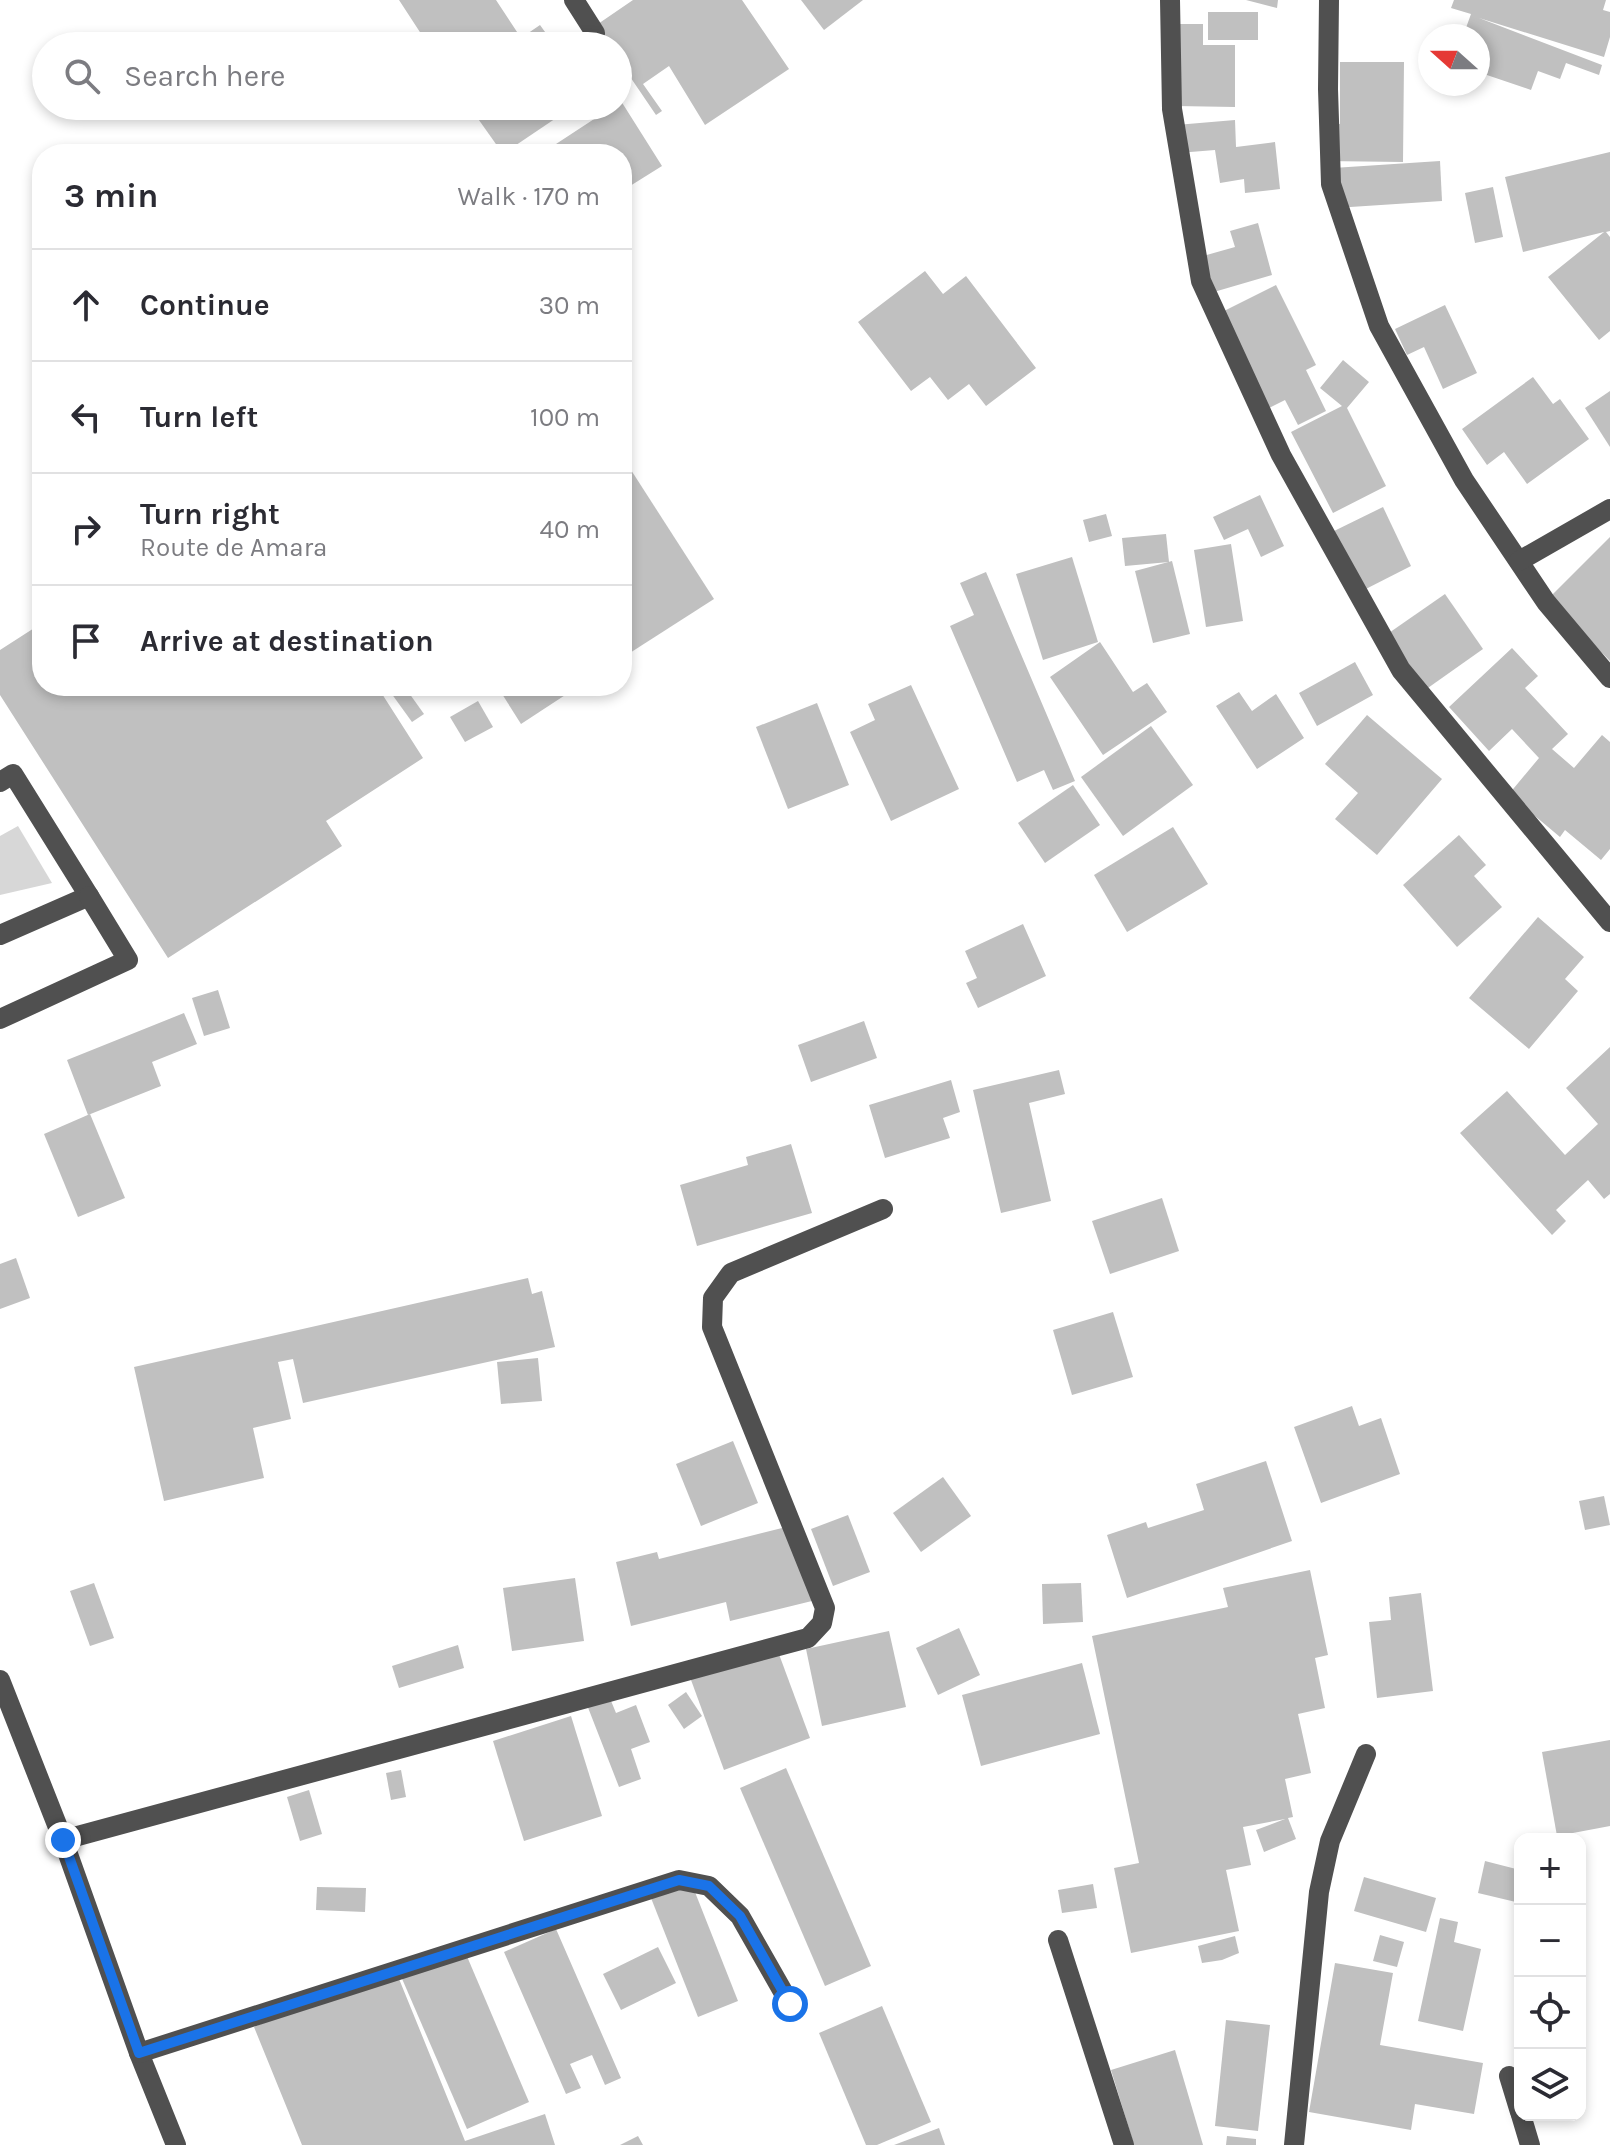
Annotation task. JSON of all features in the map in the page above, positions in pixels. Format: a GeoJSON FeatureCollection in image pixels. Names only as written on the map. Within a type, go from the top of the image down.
{"type":"FeatureCollection","features":[{"type":"Feature","properties":{"kind":"street"},"geometry":{"type":"LineString","coordinates":[[574,0],[594,32]]}},
{"type":"Feature","properties":{"kind":"street"},"geometry":{"type":"LineString","coordinates":[[1170,0],[1172,109],[1201,281],[1281,455],[1401,670],[1610,922]]}},
{"type":"Feature","properties":{"kind":"street"},"geometry":{"type":"LineString","coordinates":[[1329,0],[1331,184],[1379,326],[1464,480],[1546,602],[1610,678]]}},
{"type":"Feature","properties":{"kind":"street"},"geometry":{"type":"LineString","coordinates":[[1519,561],[1610,509]]}},
{"type":"Feature","properties":{"kind":"street"},"geometry":{"type":"LineString","coordinates":[[0,782],[13,774],[128,960],[0,1019]]}},
{"type":"Feature","properties":{"kind":"street"},"geometry":{"type":"LineString","coordinates":[[0,935],[89,896]]}},
{"type":"Feature","properties":{"kind":"street"},"geometry":{"type":"LineString","coordinates":[[63,1840],[808,1638],[822,1623],[825,1608],[712,1327],[713,1298],[731,1273],[883,1209]]}},
{"type":"Feature","properties":{"kind":"street"},"geometry":{"type":"LineString","coordinates":[[0,1680],[176,2145]]}},
{"type":"Feature","properties":{"kind":"street"},"geometry":{"type":"LineString","coordinates":[[1294,2145],[1319,1892],[1330,1841],[1366,1754]]}},
{"type":"Feature","properties":{"kind":"street"},"geometry":{"type":"LineString","coordinates":[[139,2053],[679,1880],[709,1886],[740,1916],[790,2004]]}},
{"type":"Feature","properties":{"kind":"street"},"geometry":{"type":"LineString","coordinates":[[1058,1940],[1124,2145]]}},
{"type":"Feature","properties":{"kind":"street"},"geometry":{"type":"LineString","coordinates":[[1509,2076],[1514,2093]]}},
{"type":"Feature","properties":{"kind":"street"},"geometry":{"type":"LineString","coordinates":[[1522,2121],[1530,2145]]}},
{"type":"Feature","properties":{"kind":"shaded area"},"geometry":{"type":"Polygon","coordinates":[[[18,826],[52,883],[0,895],[0,836],[18,826]]]}},
{"type":"Feature","properties":{"kind":"building"},"geometry":{"type":"Polygon","coordinates":[[[399,0],[496,0],[517,32],[420,32],[399,0]]]}},
{"type":"Feature","properties":{"kind":"building"},"geometry":{"type":"Polygon","coordinates":[[[633,0],[742,0],[789,69],[705,125],[669,66],[643,84],[662,111],[656,115],[632,80],[632,32],[599,32],[595,26],[633,0]]]}},
{"type":"Feature","properties":{"kind":"building"},"geometry":{"type":"Polygon","coordinates":[[[801,0],[863,0],[824,30],[801,0]]]}},
{"type":"Feature","properties":{"kind":"building"},"geometry":{"type":"Polygon","coordinates":[[[1246,0],[1278,0],[1277,8],[1246,0]]]}},
{"type":"Feature","properties":{"kind":"building"},"geometry":{"type":"Polygon","coordinates":[[[1454,0],[1606,0],[1603,10],[1610,12],[1610,37],[1604,57],[1479,18],[1602,65],[1599,75],[1566,63],[1560,79],[1538,71],[1531,90],[1490,76],[1490,24],[1467,24],[1471,14],[1451,8],[1454,0]]]}},
{"type":"Feature","properties":{"kind":"building"},"geometry":{"type":"Polygon","coordinates":[[[1208,12],[1258,12],[1258,40],[1208,40],[1208,12]]]}},
{"type":"Feature","properties":{"kind":"building"},"geometry":{"type":"Polygon","coordinates":[[[1176,24],[1203,24],[1203,45],[1235,45],[1235,107],[1176,106],[1176,24]]]}},
{"type":"Feature","properties":{"kind":"building"},"geometry":{"type":"Polygon","coordinates":[[[540,25],[545,32],[530,32],[540,25]]]}},
{"type":"Feature","properties":{"kind":"building"},"geometry":{"type":"Polygon","coordinates":[[[1340,62],[1404,62],[1403,162],[1324,161],[1324,123],[1340,124],[1340,62]]]}},
{"type":"Feature","properties":{"kind":"building"},"geometry":{"type":"Polygon","coordinates":[[[632,118],[662,166],[632,185],[632,144],[556,144],[593,120],[632,118]]]}},
{"type":"Feature","properties":{"kind":"building"},"geometry":{"type":"Polygon","coordinates":[[[479,120],[553,120],[518,144],[496,144],[479,120]]]}},
{"type":"Feature","properties":{"kind":"building"},"geometry":{"type":"Polygon","coordinates":[[[1235,120],[1236,147],[1275,142],[1280,189],[1245,193],[1244,179],[1220,183],[1215,150],[1178,153],[1176,125],[1235,120]]]}},
{"type":"Feature","properties":{"kind":"building"},"geometry":{"type":"Polygon","coordinates":[[[1610,152],[1610,231],[1606,232],[1610,237],[1610,331],[1599,340],[1548,277],[1604,232],[1523,252],[1505,177],[1610,152]]]}},
{"type":"Feature","properties":{"kind":"building"},"geometry":{"type":"Polygon","coordinates":[[[1440,161],[1442,201],[1335,208],[1333,168],[1440,161]]]}},
{"type":"Feature","properties":{"kind":"building"},"geometry":{"type":"Polygon","coordinates":[[[1493,187],[1503,237],[1475,243],[1465,193],[1493,187]]]}},
{"type":"Feature","properties":{"kind":"building"},"geometry":{"type":"Polygon","coordinates":[[[1258,223],[1272,275],[1207,294],[1196,258],[1235,247],[1230,231],[1258,223]]]}},
{"type":"Feature","properties":{"kind":"building"},"geometry":{"type":"Polygon","coordinates":[[[925,271],[943,294],[966,276],[1036,368],[986,406],[969,384],[948,400],[930,377],[911,391],[858,322],[925,271]]]}},
{"type":"Feature","properties":{"kind":"building"},"geometry":{"type":"Polygon","coordinates":[[[1276,285],[1316,365],[1306,370],[1326,411],[1298,425],[1285,400],[1263,411],[1216,315],[1276,285]]]}},
{"type":"Feature","properties":{"kind":"building"},"geometry":{"type":"Polygon","coordinates":[[[1445,305],[1477,373],[1443,389],[1424,347],[1407,355],[1395,329],[1445,305]]]}},
{"type":"Feature","properties":{"kind":"building"},"geometry":{"type":"Polygon","coordinates":[[[1343,360],[1369,382],[1347,408],[1386,486],[1333,513],[1291,432],[1342,406],[1320,388],[1343,360]]]}},
{"type":"Feature","properties":{"kind":"building"},"geometry":{"type":"Polygon","coordinates":[[[1533,377],[1553,404],[1560,399],[1589,439],[1527,484],[1504,452],[1487,465],[1462,429],[1533,377]]]}},
{"type":"Feature","properties":{"kind":"building"},"geometry":{"type":"Polygon","coordinates":[[[1610,391],[1610,447],[1585,408],[1610,391]]]}},
{"type":"Feature","properties":{"kind":"building"},"geometry":{"type":"Polygon","coordinates":[[[632,472],[714,599],[632,652],[632,472]]]}},
{"type":"Feature","properties":{"kind":"building"},"geometry":{"type":"Polygon","coordinates":[[[1260,495],[1284,546],[1261,557],[1248,529],[1224,540],[1213,517],[1260,495]]]}},
{"type":"Feature","properties":{"kind":"building"},"geometry":{"type":"Polygon","coordinates":[[[1383,507],[1411,566],[1356,594],[1330,533],[1383,507]]]}},
{"type":"Feature","properties":{"kind":"building"},"geometry":{"type":"Polygon","coordinates":[[[1106,514],[1112,536],[1089,542],[1083,520],[1106,514]]]}},
{"type":"Feature","properties":{"kind":"building"},"geometry":{"type":"Polygon","coordinates":[[[1166,534],[1169,562],[1125,566],[1122,538],[1166,534]]]}},
{"type":"Feature","properties":{"kind":"building"},"geometry":{"type":"Polygon","coordinates":[[[1610,537],[1610,661],[1549,598],[1610,537]]]}},
{"type":"Feature","properties":{"kind":"building"},"geometry":{"type":"Polygon","coordinates":[[[1231,544],[1243,621],[1206,627],[1194,550],[1231,544]]]}},
{"type":"Feature","properties":{"kind":"building"},"geometry":{"type":"Polygon","coordinates":[[[1072,557],[1098,642],[1043,660],[1016,574],[1072,557]]]}},
{"type":"Feature","properties":{"kind":"building"},"geometry":{"type":"Polygon","coordinates":[[[1172,561],[1190,634],[1153,643],[1135,571],[1172,561]]]}},
{"type":"Feature","properties":{"kind":"building"},"geometry":{"type":"Polygon","coordinates":[[[986,572],[1075,781],[1053,790],[1044,770],[1017,782],[950,626],[974,615],[960,583],[986,572]]]}},
{"type":"Feature","properties":{"kind":"building"},"geometry":{"type":"Polygon","coordinates":[[[1445,594],[1483,649],[1425,690],[1386,635],[1445,594]]]}},
{"type":"Feature","properties":{"kind":"building"},"geometry":{"type":"Polygon","coordinates":[[[32,629],[32,696],[383,696],[423,758],[326,821],[342,846],[168,958],[0,695],[0,650],[32,629]]]}},
{"type":"Feature","properties":{"kind":"building"},"geometry":{"type":"Polygon","coordinates":[[[1100,642],[1133,692],[1147,683],[1167,712],[1103,755],[1050,677],[1100,642]]]}},
{"type":"Feature","properties":{"kind":"building"},"geometry":{"type":"Polygon","coordinates":[[[1512,648],[1538,676],[1525,688],[1568,734],[1552,749],[1574,768],[1602,735],[1610,742],[1610,849],[1601,860],[1565,830],[1560,837],[1509,794],[1539,758],[1512,729],[1489,751],[1449,707],[1512,648]]]}},
{"type":"Feature","properties":{"kind":"building"},"geometry":{"type":"Polygon","coordinates":[[[1355,662],[1373,695],[1317,726],[1299,693],[1355,662]]]}},
{"type":"Feature","properties":{"kind":"building"},"geometry":{"type":"Polygon","coordinates":[[[911,685],[959,789],[891,821],[850,732],[875,720],[868,704],[911,685]]]}},
{"type":"Feature","properties":{"kind":"building"},"geometry":{"type":"Polygon","coordinates":[[[1239,692],[1252,711],[1276,694],[1304,738],[1257,769],[1216,706],[1239,692]]]}},
{"type":"Feature","properties":{"kind":"building"},"geometry":{"type":"Polygon","coordinates":[[[393,696],[411,696],[424,714],[412,722],[393,696]]]}},
{"type":"Feature","properties":{"kind":"building"},"geometry":{"type":"Polygon","coordinates":[[[503,696],[564,696],[521,724],[503,696]]]}},
{"type":"Feature","properties":{"kind":"building"},"geometry":{"type":"Polygon","coordinates":[[[478,701],[493,727],[465,742],[450,717],[478,701]]]}},
{"type":"Feature","properties":{"kind":"building"},"geometry":{"type":"Polygon","coordinates":[[[817,703],[849,785],[788,809],[756,727],[817,703]]]}},
{"type":"Feature","properties":{"kind":"building"},"geometry":{"type":"Polygon","coordinates":[[[1367,715],[1442,779],[1377,855],[1335,819],[1358,793],[1325,764],[1367,715]]]}},
{"type":"Feature","properties":{"kind":"building"},"geometry":{"type":"Polygon","coordinates":[[[1151,726],[1193,785],[1123,836],[1081,777],[1151,726]]]}},
{"type":"Feature","properties":{"kind":"building"},"geometry":{"type":"Polygon","coordinates":[[[1073,785],[1100,825],[1045,863],[1018,823],[1073,785]]]}},
{"type":"Feature","properties":{"kind":"building"},"geometry":{"type":"Polygon","coordinates":[[[1173,827],[1208,884],[1127,932],[1094,875],[1173,827]]]}},
{"type":"Feature","properties":{"kind":"building"},"geometry":{"type":"Polygon","coordinates":[[[1459,835],[1486,865],[1474,876],[1502,907],[1457,947],[1403,885],[1459,835]]]}},
{"type":"Feature","properties":{"kind":"building"},"geometry":{"type":"Polygon","coordinates":[[[1538,917],[1584,957],[1565,979],[1578,991],[1529,1049],[1469,998],[1538,917]]]}},
{"type":"Feature","properties":{"kind":"building"},"geometry":{"type":"Polygon","coordinates":[[[1023,924],[1046,976],[978,1008],[966,983],[977,978],[965,951],[1023,924]]]}},
{"type":"Feature","properties":{"kind":"building"},"geometry":{"type":"Polygon","coordinates":[[[218,990],[230,1028],[204,1036],[192,998],[218,990]]]}},
{"type":"Feature","properties":{"kind":"building"},"geometry":{"type":"Polygon","coordinates":[[[184,1013],[197,1044],[152,1062],[161,1086],[88,1115],[67,1060],[184,1013]]]}},
{"type":"Feature","properties":{"kind":"building"},"geometry":{"type":"Polygon","coordinates":[[[864,1021],[877,1058],[811,1082],[798,1045],[864,1021]]]}},
{"type":"Feature","properties":{"kind":"building"},"geometry":{"type":"Polygon","coordinates":[[[1610,1047],[1610,1194],[1604,1199],[1588,1180],[1556,1210],[1566,1221],[1552,1235],[1460,1133],[1507,1091],[1565,1155],[1598,1124],[1566,1088],[1610,1047]]]}},
{"type":"Feature","properties":{"kind":"building"},"geometry":{"type":"Polygon","coordinates":[[[1059,1070],[1065,1094],[1029,1103],[1051,1201],[1001,1213],[973,1090],[1059,1070]]]}},
{"type":"Feature","properties":{"kind":"building"},"geometry":{"type":"Polygon","coordinates":[[[951,1080],[960,1112],[943,1118],[950,1138],[885,1158],[869,1105],[951,1080]]]}},
{"type":"Feature","properties":{"kind":"building"},"geometry":{"type":"Polygon","coordinates":[[[90,1114],[125,1198],[78,1217],[44,1134],[90,1114]]]}},
{"type":"Feature","properties":{"kind":"building"},"geometry":{"type":"Polygon","coordinates":[[[791,1144],[812,1213],[697,1246],[680,1185],[748,1165],[746,1157],[791,1144]]]}},
{"type":"Feature","properties":{"kind":"building"},"geometry":{"type":"Polygon","coordinates":[[[1162,1198],[1179,1251],[1110,1274],[1092,1221],[1162,1198]]]}},
{"type":"Feature","properties":{"kind":"building"},"geometry":{"type":"Polygon","coordinates":[[[16,1258],[30,1298],[0,1309],[0,1264],[16,1258]]]}},
{"type":"Feature","properties":{"kind":"building"},"geometry":{"type":"Polygon","coordinates":[[[528,1278],[532,1294],[542,1291],[555,1347],[303,1403],[293,1359],[278,1362],[291,1419],[253,1428],[264,1478],[164,1501],[134,1367],[528,1278]]]}},
{"type":"Feature","properties":{"kind":"building"},"geometry":{"type":"Polygon","coordinates":[[[1113,1312],[1133,1377],[1072,1395],[1053,1330],[1113,1312]]]}},
{"type":"Feature","properties":{"kind":"building"},"geometry":{"type":"Polygon","coordinates":[[[538,1358],[542,1401],[501,1404],[497,1362],[538,1358]]]}},
{"type":"Feature","properties":{"kind":"building"},"geometry":{"type":"Polygon","coordinates":[[[1352,1406],[1359,1426],[1381,1418],[1400,1474],[1321,1503],[1294,1427],[1352,1406]]]}},
{"type":"Feature","properties":{"kind":"building"},"geometry":{"type":"Polygon","coordinates":[[[733,1441],[758,1503],[701,1526],[676,1464],[733,1441]]]}},
{"type":"Feature","properties":{"kind":"building"},"geometry":{"type":"Polygon","coordinates":[[[1266,1461],[1292,1541],[1127,1598],[1107,1535],[1146,1522],[1148,1528],[1204,1510],[1196,1484],[1266,1461]]]}},
{"type":"Feature","properties":{"kind":"building"},"geometry":{"type":"Polygon","coordinates":[[[943,1477],[971,1516],[921,1552],[893,1513],[943,1477]]]}},
{"type":"Feature","properties":{"kind":"building"},"geometry":{"type":"Polygon","coordinates":[[[1604,1496],[1610,1525],[1585,1530],[1579,1501],[1604,1496]]]}},
{"type":"Feature","properties":{"kind":"building"},"geometry":{"type":"Polygon","coordinates":[[[848,1515],[870,1572],[833,1586],[811,1529],[848,1515]]]}},
{"type":"Feature","properties":{"kind":"building"},"geometry":{"type":"Polygon","coordinates":[[[798,1524],[816,1600],[730,1621],[726,1602],[631,1626],[616,1562],[657,1552],[659,1559],[798,1524]]]}},
{"type":"Feature","properties":{"kind":"building"},"geometry":{"type":"Polygon","coordinates":[[[1310,1570],[1328,1655],[1315,1658],[1325,1708],[1298,1714],[1311,1773],[1285,1779],[1293,1817],[1288,1818],[1296,1839],[1264,1852],[1256,1830],[1285,1819],[1243,1827],[1251,1865],[1226,1870],[1239,1931],[1131,1953],[1114,1868],[1139,1863],[1092,1636],[1228,1607],[1223,1588],[1310,1570]]]}},
{"type":"Feature","properties":{"kind":"building"},"geometry":{"type":"Polygon","coordinates":[[[575,1578],[584,1641],[512,1651],[503,1588],[575,1578]]]}},
{"type":"Feature","properties":{"kind":"building"},"geometry":{"type":"Polygon","coordinates":[[[94,1583],[114,1638],[90,1646],[70,1591],[94,1583]]]}},
{"type":"Feature","properties":{"kind":"building"},"geometry":{"type":"Polygon","coordinates":[[[1081,1583],[1083,1622],[1043,1624],[1042,1584],[1081,1583]]]}},
{"type":"Feature","properties":{"kind":"building"},"geometry":{"type":"Polygon","coordinates":[[[1421,1593],[1433,1691],[1377,1698],[1369,1622],[1391,1620],[1389,1597],[1421,1593]]]}},
{"type":"Feature","properties":{"kind":"building"},"geometry":{"type":"Polygon","coordinates":[[[959,1628],[980,1675],[938,1695],[916,1648],[959,1628]]]}},
{"type":"Feature","properties":{"kind":"building"},"geometry":{"type":"Polygon","coordinates":[[[889,1631],[906,1707],[822,1726],[806,1649],[889,1631]]]}},
{"type":"Feature","properties":{"kind":"building"},"geometry":{"type":"Polygon","coordinates":[[[773,1638],[810,1738],[724,1770],[687,1669],[773,1638]]]}},
{"type":"Feature","properties":{"kind":"building"},"geometry":{"type":"Polygon","coordinates":[[[458,1645],[464,1668],[399,1688],[392,1666],[458,1645]]]}},
{"type":"Feature","properties":{"kind":"building"},"geometry":{"type":"Polygon","coordinates":[[[1082,1663],[1100,1734],[981,1766],[962,1695],[1082,1663]]]}},
{"type":"Feature","properties":{"kind":"building"},"geometry":{"type":"Polygon","coordinates":[[[686,1692],[702,1716],[684,1729],[668,1705],[686,1692]]]}},
{"type":"Feature","properties":{"kind":"building"},"geometry":{"type":"Polygon","coordinates":[[[609,1696],[616,1713],[636,1705],[650,1742],[631,1749],[641,1779],[619,1787],[587,1705],[609,1696]]]}},
{"type":"Feature","properties":{"kind":"building"},"geometry":{"type":"Polygon","coordinates":[[[571,1716],[602,1816],[524,1841],[493,1741],[571,1716]]]}},
{"type":"Feature","properties":{"kind":"building"},"geometry":{"type":"Polygon","coordinates":[[[1610,1740],[1610,1826],[1556,1833],[1542,1752],[1610,1740]]]}},
{"type":"Feature","properties":{"kind":"building"},"geometry":{"type":"Polygon","coordinates":[[[786,1768],[871,1966],[825,1986],[740,1788],[786,1768]]]}},
{"type":"Feature","properties":{"kind":"building"},"geometry":{"type":"Polygon","coordinates":[[[401,1770],[406,1797],[391,1800],[386,1773],[401,1770]]]}},
{"type":"Feature","properties":{"kind":"building"},"geometry":{"type":"Polygon","coordinates":[[[309,1790],[322,1834],[300,1841],[287,1797],[309,1790]]]}},
{"type":"Feature","properties":{"kind":"building"},"geometry":{"type":"Polygon","coordinates":[[[1485,1861],[1514,1868],[1514,1902],[1478,1893],[1485,1861]]]}},
{"type":"Feature","properties":{"kind":"building"},"geometry":{"type":"Polygon","coordinates":[[[1364,1877],[1436,1898],[1426,1932],[1354,1911],[1364,1877]]]}},
{"type":"Feature","properties":{"kind":"building"},"geometry":{"type":"Polygon","coordinates":[[[691,1882],[738,2001],[698,2017],[651,1898],[691,1882]]]}},
{"type":"Feature","properties":{"kind":"building"},"geometry":{"type":"Polygon","coordinates":[[[1093,1884],[1097,1908],[1062,1913],[1058,1890],[1093,1884]]]}},
{"type":"Feature","properties":{"kind":"building"},"geometry":{"type":"Polygon","coordinates":[[[317,1887],[366,1888],[365,1912],[316,1910],[317,1887]]]}},
{"type":"Feature","properties":{"kind":"building"},"geometry":{"type":"Polygon","coordinates":[[[1440,1918],[1458,1922],[1454,1942],[1481,1949],[1463,2031],[1418,2021],[1440,1918]]]}},
{"type":"Feature","properties":{"kind":"building"},"geometry":{"type":"Polygon","coordinates":[[[556,1929],[621,2078],[605,2085],[592,2055],[570,2064],[581,2088],[566,2094],[504,1952],[556,1929]]]}},
{"type":"Feature","properties":{"kind":"building"},"geometry":{"type":"Polygon","coordinates":[[[1380,1935],[1404,1942],[1397,1967],[1373,1961],[1380,1935]]]}},
{"type":"Feature","properties":{"kind":"building"},"geometry":{"type":"Polygon","coordinates":[[[1235,1936],[1239,1953],[1202,1963],[1198,1946],[1235,1936]]]}},
{"type":"Feature","properties":{"kind":"building"},"geometry":{"type":"Polygon","coordinates":[[[463,1947],[529,2102],[467,2129],[400,1974],[463,1947]]]}},
{"type":"Feature","properties":{"kind":"building"},"geometry":{"type":"Polygon","coordinates":[[[658,1947],[676,1983],[621,2010],[603,1974],[658,1947]]]}},
{"type":"Feature","properties":{"kind":"building"},"geometry":{"type":"Polygon","coordinates":[[[1335,1963],[1393,1973],[1380,2045],[1483,2063],[1474,2114],[1415,2104],[1411,2130],[1309,2112],[1335,1963]]]}},
{"type":"Feature","properties":{"kind":"building"},"geometry":{"type":"Polygon","coordinates":[[[395,1969],[465,2141],[545,2114],[555,2145],[302,2145],[254,2027],[395,1969]]]}},
{"type":"Feature","properties":{"kind":"building"},"geometry":{"type":"Polygon","coordinates":[[[882,2006],[931,2122],[877,2145],[866,2145],[819,2033],[882,2006]]]}},
{"type":"Feature","properties":{"kind":"building"},"geometry":{"type":"Polygon","coordinates":[[[1226,2020],[1270,2025],[1258,2131],[1215,2126],[1226,2020]]]}},
{"type":"Feature","properties":{"kind":"building"},"geometry":{"type":"Polygon","coordinates":[[[1175,2050],[1203,2145],[1134,2145],[1111,2070],[1175,2050]]]}},
{"type":"Feature","properties":{"kind":"building"},"geometry":{"type":"Polygon","coordinates":[[[939,2128],[945,2145],[894,2145],[939,2128]]]}},
{"type":"Feature","properties":{"kind":"building"},"geometry":{"type":"Polygon","coordinates":[[[638,2136],[643,2145],[620,2145],[638,2136]]]}},
{"type":"Feature","properties":{"kind":"building"},"geometry":{"type":"Polygon","coordinates":[[[1227,2136],[1256,2139],[1256,2145],[1226,2145],[1227,2136]]]}},
{"type":"Feature","properties":{"kind":"route"},"geometry":{"type":"LineString","coordinates":[[63,1840],[139,2053],[679,1880],[709,1886],[740,1916],[790,2004]]}}]}
